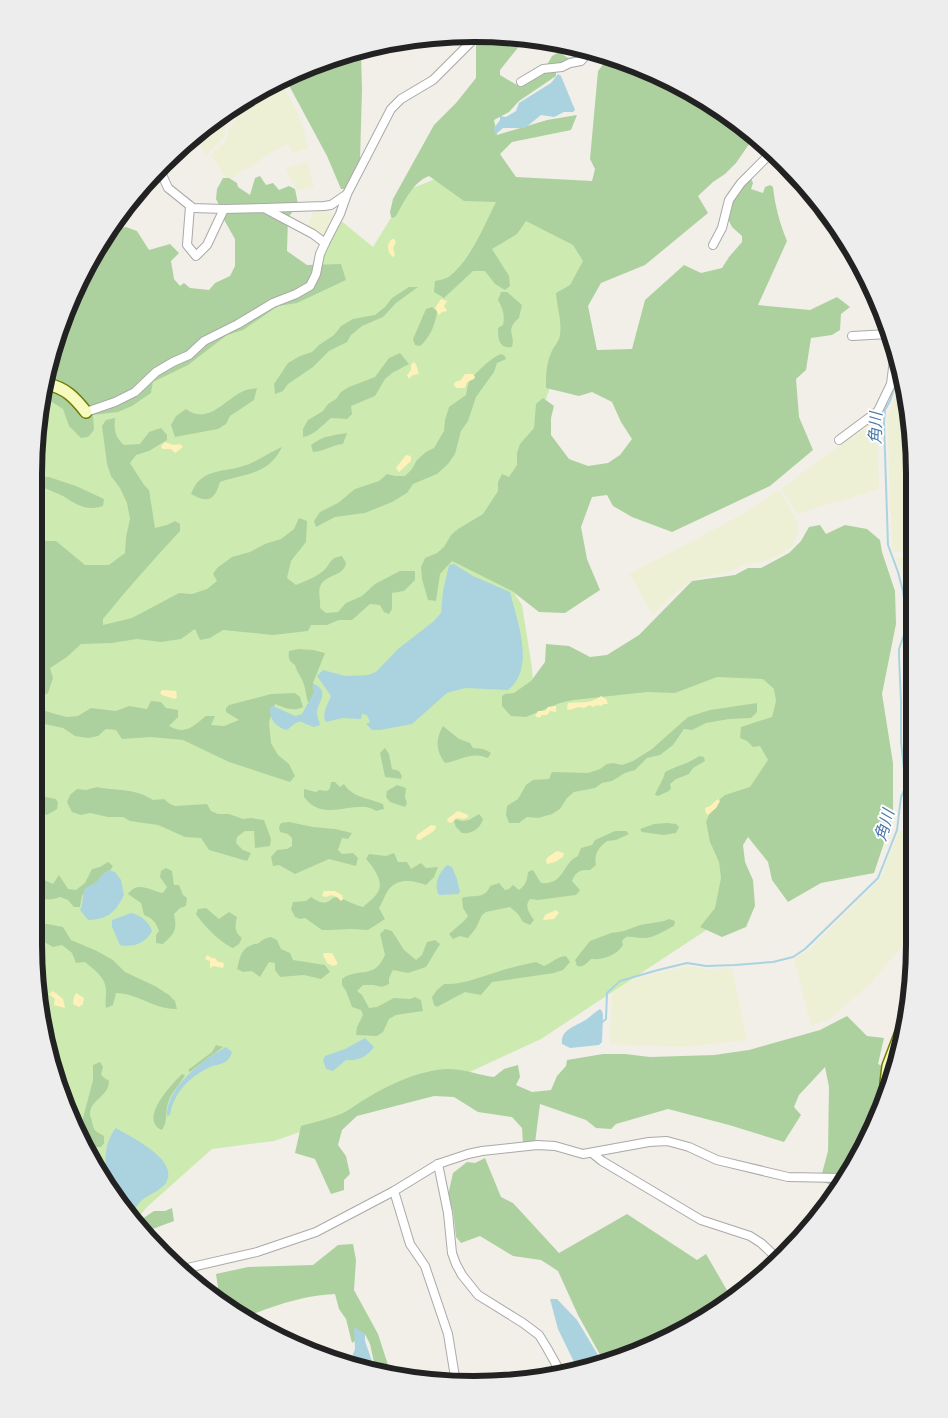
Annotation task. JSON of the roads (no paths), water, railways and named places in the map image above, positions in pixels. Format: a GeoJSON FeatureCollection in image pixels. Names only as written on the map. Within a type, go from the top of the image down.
{"type":"FeatureCollection","features":[{"type":"Feature","properties":{"kind":"main road"},"geometry":{"type":"LineString","coordinates":[[52,385],[71,394],[86,412]]}},
{"type":"Feature","properties":{"kind":"street"},"geometry":{"type":"LineString","coordinates":[[86,412],[116,402],[135,392],[156,372],[173,362],[189,356],[204,341],[238,324],[273,303],[304,291],[310,286],[316,274],[320,254],[340,214],[347,194],[388,114],[397,102],[433,80],[472,42]]}},
{"type":"Feature","properties":{"kind":"street"},"geometry":{"type":"LineString","coordinates":[[521,82],[543,70],[581,61],[584,57]]}},
{"type":"Feature","properties":{"kind":"street"},"geometry":{"type":"LineString","coordinates":[[713,245],[722,228],[729,200],[742,183],[767,157]]}},
{"type":"Feature","properties":{"kind":"street"},"geometry":{"type":"LineString","coordinates":[[163,176],[168,188],[190,206],[198,208],[324,206],[331,205],[347,194]]}},
{"type":"Feature","properties":{"kind":"street"},"geometry":{"type":"LineString","coordinates":[[190,206],[187,245],[196,256],[207,245],[224,209]]}},
{"type":"Feature","properties":{"kind":"street"},"geometry":{"type":"LineString","coordinates":[[264,208],[313,234],[325,243]]}},
{"type":"Feature","properties":{"kind":"street"},"geometry":{"type":"LineString","coordinates":[[852,336],[883,334]]}},
{"type":"Feature","properties":{"kind":"street"},"geometry":{"type":"LineString","coordinates":[[839,440],[878,411],[891,384],[893,370]]}},
{"type":"Feature","properties":{"kind":"street"},"geometry":{"type":"LineString","coordinates":[[189,1268],[281,1245],[316,1232],[394,1191],[438,1164],[468,1154],[537,1145],[555,1146],[577,1153],[592,1153],[649,1142],[667,1141],[717,1160],[788,1177],[837,1178]]}},
{"type":"Feature","properties":{"kind":"street"},"geometry":{"type":"LineString","coordinates":[[592,1153],[619,1172],[701,1220],[750,1236],[773,1255]]}},
{"type":"Feature","properties":{"kind":"street"},"geometry":{"type":"LineString","coordinates":[[438,1164],[448,1213],[452,1252],[462,1275],[478,1296],[539,1335],[558,1367]]}},
{"type":"Feature","properties":{"kind":"street"},"geometry":{"type":"LineString","coordinates":[[394,1191],[410,1244],[425,1266],[448,1334],[455,1375]]}},
{"type":"Feature","properties":{"kind":"water"},"geometry":{"type":"Polygon","coordinates":[[[558,74],[561,76],[575,110],[573,112],[564,112],[554,117],[541,115],[525,128],[503,128],[495,135],[494,128],[500,120],[500,116],[506,117],[516,111],[519,103],[551,83],[558,74]]]}},
{"type":"Feature","properties":{"kind":"water"},"geometry":{"type":"Polygon","coordinates":[[[454,564],[473,576],[510,592],[520,630],[523,657],[516,681],[508,690],[465,688],[447,693],[412,724],[372,730],[366,724],[370,722],[367,715],[362,714],[361,719],[343,718],[326,722],[324,716],[331,696],[317,676],[323,670],[345,676],[368,675],[376,672],[398,649],[434,621],[441,613],[443,591],[449,565],[454,564]]]}},
{"type":"Feature","properties":{"kind":"water"},"geometry":{"type":"Polygon","coordinates":[[[314,684],[322,690],[317,713],[320,725],[314,727],[298,722],[287,730],[276,725],[272,719],[270,707],[273,706],[295,716],[302,714],[314,692],[312,686],[314,684]]]}},
{"type":"Feature","properties":{"kind":"water"},"geometry":{"type":"Polygon","coordinates":[[[447,865],[452,867],[460,892],[458,894],[439,895],[437,891],[438,879],[447,865]]]}},
{"type":"Feature","properties":{"kind":"water"},"geometry":{"type":"Polygon","coordinates":[[[108,870],[115,872],[121,880],[124,895],[118,906],[110,914],[95,920],[88,920],[80,910],[84,890],[96,882],[108,870]]]}},
{"type":"Feature","properties":{"kind":"water"},"geometry":{"type":"Polygon","coordinates":[[[131,913],[144,919],[152,931],[139,944],[130,946],[120,945],[112,927],[112,920],[131,913]]]}},
{"type":"Feature","properties":{"kind":"water"},"geometry":{"type":"Polygon","coordinates":[[[600,1009],[603,1015],[602,1042],[599,1045],[570,1048],[562,1044],[566,1031],[600,1009]]]}},
{"type":"Feature","properties":{"kind":"water"},"geometry":{"type":"Polygon","coordinates":[[[365,1038],[374,1047],[365,1056],[354,1060],[346,1060],[333,1071],[326,1069],[323,1060],[325,1056],[345,1049],[365,1038]]]}},
{"type":"Feature","properties":{"kind":"water"},"geometry":{"type":"Polygon","coordinates":[[[226,1047],[232,1052],[228,1060],[208,1068],[188,1081],[175,1100],[170,1115],[167,1116],[168,1105],[179,1085],[197,1067],[226,1047]]]}},
{"type":"Feature","properties":{"kind":"water"},"geometry":{"type":"Polygon","coordinates":[[[116,1128],[142,1143],[152,1150],[166,1166],[168,1174],[166,1183],[141,1201],[134,1210],[115,1184],[107,1169],[106,1151],[116,1128]]]}},
{"type":"Feature","properties":{"kind":"water"},"geometry":{"type":"Polygon","coordinates":[[[550,1299],[557,1299],[577,1320],[599,1357],[574,1363],[558,1329],[550,1299]]]}},
{"type":"Feature","properties":{"kind":"water"},"geometry":{"type":"Polygon","coordinates":[[[354,1327],[365,1334],[365,1341],[373,1363],[351,1358],[355,1349],[354,1327]]]}},
{"type":"Feature","properties":{"kind":"waterway","name":"角川"},"geometry":{"type":"LineString","coordinates":[[896,383],[885,410],[884,423],[888,545],[903,591],[906,615]]}},
{"type":"Feature","properties":{"kind":"waterway","name":"角川"},"geometry":{"type":"LineString","coordinates":[[601,1023],[606,1019],[607,993],[620,981],[687,963],[706,966],[735,965],[773,962],[793,957],[805,949],[878,878],[897,830],[901,797],[905,788],[901,742],[899,649],[905,632],[906,615]]}}]}
